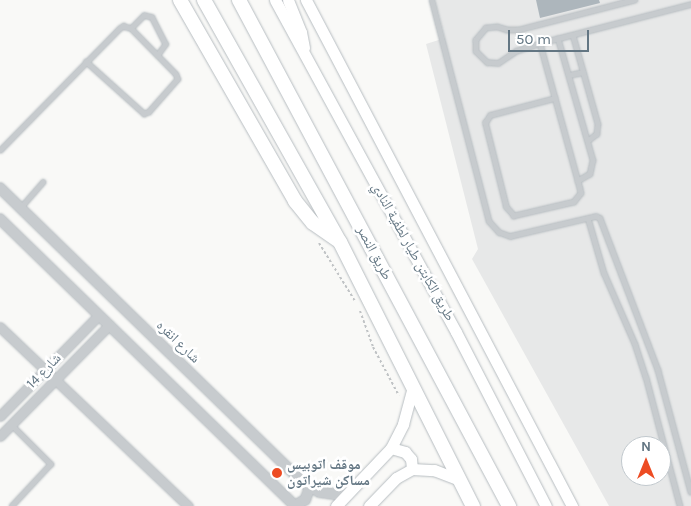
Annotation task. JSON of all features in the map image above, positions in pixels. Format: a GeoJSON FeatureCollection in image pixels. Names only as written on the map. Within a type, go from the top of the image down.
{"type":"FeatureCollection","features":[{"type":"Feature","properties":{"kind":"main road"},"geometry":{"type":"LineString","coordinates":[[180,0],[295,200],[313,223],[340,242]]}},
{"type":"Feature","properties":{"kind":"main road","name":"طريق النصر"},"geometry":{"type":"LineString","coordinates":[[204,0],[340,242],[474,506]]}},
{"type":"Feature","properties":{"kind":"main road","name":"طريق النصر"},"geometry":{"type":"LineString","coordinates":[[239,0],[509,506]]}},
{"type":"Feature","properties":{"kind":"main road","name":"طريق الكابتن طيار لطفية النادي"},"geometry":{"type":"LineString","coordinates":[[275,0],[456,332],[546,506]]}},
{"type":"Feature","properties":{"kind":"main road"},"geometry":{"type":"LineString","coordinates":[[288,0],[301,32],[304,53]]}},
{"type":"Feature","properties":{"kind":"main road","name":"طريق الكابتن طيار لطفية النادي"},"geometry":{"type":"LineString","coordinates":[[306,0],[572,506]]}},
{"type":"Feature","properties":{"kind":"main road"},"geometry":{"type":"LineString","coordinates":[[336,506],[391,448],[403,424],[413,386]]}},
{"type":"Feature","properties":{"kind":"main road"},"geometry":{"type":"LineString","coordinates":[[391,448],[405,452],[411,459],[412,469]]}},
{"type":"Feature","properties":{"kind":"main road"},"geometry":{"type":"LineString","coordinates":[[369,506],[396,478],[412,469],[434,470],[460,480]]}},
{"type":"Feature","properties":{"kind":"street","name":"شارع انقره"},"geometry":{"type":"LineString","coordinates":[[0,188],[310,487],[328,494],[346,496]]}},
{"type":"Feature","properties":{"kind":"street"},"geometry":{"type":"LineString","coordinates":[[0,220],[294,506],[305,500],[310,487]]}},
{"type":"Feature","properties":{"kind":"street","name":"شارع 14"},"geometry":{"type":"LineString","coordinates":[[0,416],[99,315]]}},
{"type":"Feature","properties":{"kind":"street","name":"شارع 14"},"geometry":{"type":"LineString","coordinates":[[0,436],[109,325]]}},
{"type":"Feature","properties":{"kind":"street"},"geometry":{"type":"LineString","coordinates":[[0,327],[188,506]]}},
{"type":"Feature","properties":{"kind":"lane"},"geometry":{"type":"LineString","coordinates":[[432,0],[489,221],[499,232],[517,236],[596,216],[600,218],[658,370],[691,492]]}},
{"type":"Feature","properties":{"kind":"lane"},"geometry":{"type":"LineString","coordinates":[[635,0],[519,30],[491,27],[482,31],[475,46],[479,56],[492,64],[503,61],[516,51],[540,43],[691,4]]}},
{"type":"Feature","properties":{"kind":"lane"},"geometry":{"type":"LineString","coordinates":[[131,28],[144,15],[152,17],[166,42],[166,46],[158,55]]}},
{"type":"Feature","properties":{"kind":"lane"},"geometry":{"type":"LineString","coordinates":[[0,150],[86,62],[120,28],[126,26],[131,28],[158,55],[178,79],[150,112],[144,114],[86,62]]}},
{"type":"Feature","properties":{"kind":"lane"},"geometry":{"type":"LineString","coordinates":[[573,35],[599,129],[595,138],[588,141]]}},
{"type":"Feature","properties":{"kind":"lane"},"geometry":{"type":"LineString","coordinates":[[558,38],[593,160],[592,170],[586,177],[578,181]]}},
{"type":"Feature","properties":{"kind":"lane"},"geometry":{"type":"LineString","coordinates":[[540,43],[581,193],[574,202],[514,216],[507,211],[484,127],[486,118],[490,115],[555,98]]}},
{"type":"Feature","properties":{"kind":"lane"},"geometry":{"type":"LineString","coordinates":[[569,75],[583,72]]}},
{"type":"Feature","properties":{"kind":"lane"},"geometry":{"type":"LineString","coordinates":[[20,208],[43,182]]}},
{"type":"Feature","properties":{"kind":"lane"},"geometry":{"type":"LineString","coordinates":[[588,218],[604,273],[635,344],[646,377],[680,506]]}},
{"type":"Feature","properties":{"kind":"lane"},"geometry":{"type":"LineString","coordinates":[[12,424],[50,464],[12,506]]}},
{"type":"Feature","properties":{"kind":"shaded area"},"geometry":{"type":"Polygon","coordinates":[[[435,0],[691,0],[691,506],[609,506],[472,259],[478,249],[426,44],[445,38],[435,0]]]}},
{"type":"Feature","properties":{"kind":"building"},"geometry":{"type":"Polygon","coordinates":[[[536,0],[599,0],[600,3],[540,18],[536,0]]]}},
{"type":"Feature","properties":{"kind":"place","name":"موقف اتوبيس مساكن شيراتون"},"geometry":{"type":"Point","coordinates":[277,473]}}]}
